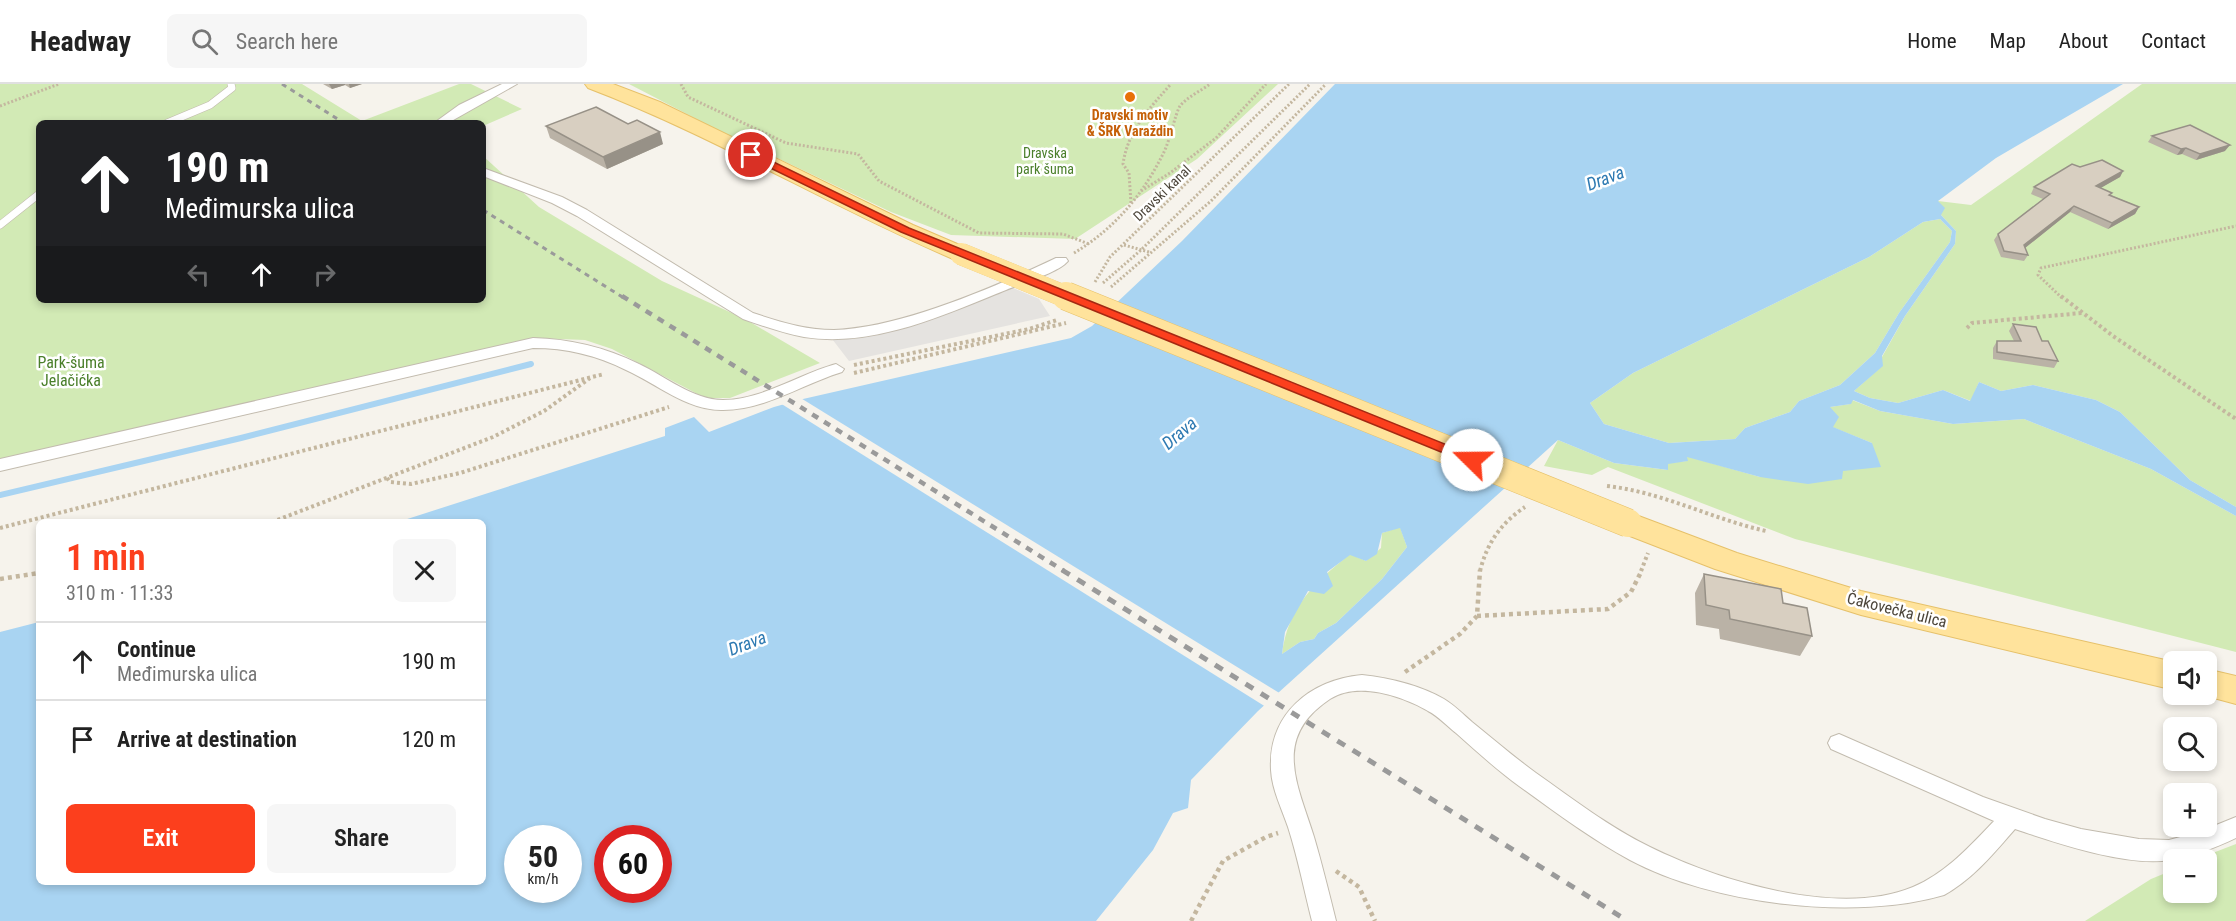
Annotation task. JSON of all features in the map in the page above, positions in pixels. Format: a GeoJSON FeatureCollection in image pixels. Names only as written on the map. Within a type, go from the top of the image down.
{"type":"FeatureCollection","features":[{"type":"Feature","properties":{"kind":"main road"},"geometry":{"type":"LineString","coordinates":[[596,84],[653,106]]}},
{"type":"Feature","properties":{"kind":"main road"},"geometry":{"type":"LineString","coordinates":[[621,84],[653,106]]}},
{"type":"Feature","properties":{"kind":"main road","name":"Čakovečka ulica"},"geometry":{"type":"LineString","coordinates":[[653,106],[905,230],[1726,561],[1861,603],[2163,673]]}},
{"type":"Feature","properties":{"kind":"main road"},"geometry":{"type":"LineString","coordinates":[[2217,686],[2236,690]]}},
{"type":"Feature","properties":{"kind":"street"},"geometry":{"type":"LineString","coordinates":[[445,120],[511,84]]}},
{"type":"Feature","properties":{"kind":"street"},"geometry":{"type":"LineString","coordinates":[[486,173],[539,192],[574,208],[748,316],[775,327],[804,333],[856,333],[909,323],[1061,261]]}},
{"type":"Feature","properties":{"kind":"street"},"geometry":{"type":"LineString","coordinates":[[0,465],[533,343],[555,342],[590,348],[632,366],[696,400],[721,405],[752,400],[809,377],[836,369]]}},
{"type":"Feature","properties":{"kind":"street"},"geometry":{"type":"LineString","coordinates":[[1324,921],[1299,827],[1285,793],[1282,769],[1284,751],[1293,723],[1305,705],[1320,692],[1340,685],[1360,683],[1390,687],[1439,707],[1533,784],[1642,854],[1714,882],[1809,905],[1850,909],[1886,906],[1923,895],[1954,876],[2011,818]]}},
{"type":"Feature","properties":{"kind":"street"},"geometry":{"type":"LineString","coordinates":[[1839,743],[2011,818],[2088,842],[2135,849],[2174,850],[2206,841],[2236,827]]}},
{"type":"Feature","properties":{"kind":"lane"},"geometry":{"type":"LineString","coordinates":[[175,120],[198,111],[225,96],[232,88],[231,84]]}},
{"type":"Feature","properties":{"kind":"lane"},"geometry":{"type":"LineString","coordinates":[[0,225],[36,196]]}},
{"type":"Feature","properties":{"kind":"path"},"geometry":{"type":"LineString","coordinates":[[0,106],[59,84]]}},
{"type":"Feature","properties":{"kind":"path"},"geometry":{"type":"LineString","coordinates":[[681,84],[688,97],[786,143],[858,154],[879,181],[979,232],[1063,234],[1089,244]]}},
{"type":"Feature","properties":{"kind":"path"},"geometry":{"type":"LineString","coordinates":[[1131,202],[1130,173],[1123,164],[1127,140],[1140,118],[1172,84]]}},
{"type":"Feature","properties":{"kind":"path"},"geometry":{"type":"LineString","coordinates":[[1061,261],[1089,244],[1124,215],[1166,148],[1180,106],[1210,84]]}},
{"type":"Feature","properties":{"kind":"path"},"geometry":{"type":"LineString","coordinates":[[1138,193],[1170,173],[1216,138],[1266,84]]}},
{"type":"Feature","properties":{"kind":"path","name":"Dravski kanal"},"geometry":{"type":"LineString","coordinates":[[1092,288],[1104,264],[1289,84]]}},
{"type":"Feature","properties":{"kind":"path"},"geometry":{"type":"LineString","coordinates":[[1101,285],[1141,250],[1310,84]]}},
{"type":"Feature","properties":{"kind":"path"},"geometry":{"type":"LineString","coordinates":[[2236,226],[2185,235],[2041,268],[2038,272],[2039,278],[2113,336],[2236,419]]}},
{"type":"Feature","properties":{"kind":"path"},"geometry":{"type":"LineString","coordinates":[[1124,244],[1150,252]]}},
{"type":"Feature","properties":{"kind":"path"},"geometry":{"type":"LineString","coordinates":[[1967,328],[1972,323],[2083,313]]}},
{"type":"Feature","properties":{"kind":"path"},"geometry":{"type":"LineString","coordinates":[[836,369],[1030,331],[1065,316]]}},
{"type":"Feature","properties":{"kind":"path"},"geometry":{"type":"LineString","coordinates":[[0,528],[591,377],[576,391],[546,409],[466,449],[281,519]]}},
{"type":"Feature","properties":{"kind":"path"},"geometry":{"type":"LineString","coordinates":[[1599,487],[1635,489],[1738,525],[1766,531]]}},
{"type":"Feature","properties":{"kind":"path"},"geometry":{"type":"LineString","coordinates":[[1390,687],[1400,675],[1460,634],[1477,616],[1479,570],[1483,555],[1491,539],[1506,522],[1532,504]]}},
{"type":"Feature","properties":{"kind":"path"},"geometry":{"type":"LineString","coordinates":[[1477,616],[1608,609],[1625,600],[1638,583],[1645,560]]}},
{"type":"Feature","properties":{"kind":"path"},"geometry":{"type":"LineString","coordinates":[[0,579],[36,573]]}},
{"type":"Feature","properties":{"kind":"path"},"geometry":{"type":"LineString","coordinates":[[1191,921],[1223,861],[1266,837],[1299,827]]}},
{"type":"Feature","properties":{"kind":"path"},"geometry":{"type":"LineString","coordinates":[[1305,849],[1359,887],[1375,921]]}},
{"type":"Feature","properties":{"kind":"green space","name":"Park-šuma Jelačićka"},"geometry":{"type":"Polygon","coordinates":[[[0,84],[302,84],[360,120],[36,120],[36,303],[486,303],[486,159],[539,207],[662,281],[745,319],[820,363],[730,398],[705,398],[612,349],[585,340],[532,338],[0,461],[0,84]]]}},
{"type":"Feature","properties":{"kind":"green space","name":"Park-šuma Jelačićka"},"geometry":{"type":"Polygon","coordinates":[[[459,84],[471,84],[522,109],[486,125],[486,120],[365,120],[459,84]]]}},
{"type":"Feature","properties":{"kind":"green space","name":"Dravska park šuma"},"geometry":{"type":"Polygon","coordinates":[[[629,84],[1278,84],[1197,159],[1075,239],[951,235],[891,212],[714,128],[629,84]]]}},
{"type":"Feature","properties":{"kind":"green space"},"geometry":{"type":"Polygon","coordinates":[[[2142,84],[2236,84],[2236,507],[2190,480],[2120,412],[2096,400],[2033,385],[2001,391],[1979,382],[1971,401],[1943,390],[1898,403],[1870,398],[1854,391],[1882,366],[1882,357],[1905,316],[1955,244],[1956,231],[1941,215],[1938,201],[1971,205],[2142,84]]]}},
{"type":"Feature","properties":{"kind":"green space"},"geometry":{"type":"Polygon","coordinates":[[[1940,219],[1952,231],[1950,242],[1899,313],[1875,353],[1840,385],[1799,401],[1790,412],[1745,428],[1735,439],[1669,443],[1604,424],[1590,403],[1633,373],[1869,257],[1923,222],[1940,219]]]}},
{"type":"Feature","properties":{"kind":"green space"},"geometry":{"type":"Polygon","coordinates":[[[1852,400],[1880,411],[1953,424],[2024,419],[2151,469],[2236,516],[2236,652],[1795,539],[1608,467],[1592,475],[1544,466],[1558,440],[1614,463],[1668,470],[1668,463],[1687,461],[1686,456],[1760,477],[1843,471],[1872,443],[1832,427],[1830,407],[1850,404],[1852,400]]]}},
{"type":"Feature","properties":{"kind":"green space"},"geometry":{"type":"Polygon","coordinates":[[[1400,527],[1407,547],[1382,579],[1336,623],[1318,633],[1314,639],[1300,642],[1282,654],[1290,623],[1314,586],[1350,554],[1366,561],[1381,548],[1382,533],[1400,527]]]}},
{"type":"Feature","properties":{"kind":"green space"},"geometry":{"type":"Polygon","coordinates":[[[2236,844],[2236,921],[2085,921],[2151,879],[2163,874],[2163,903],[2217,903],[2217,851],[2236,844]]]}},
{"type":"Feature","properties":{"kind":"shaded area"},"geometry":{"type":"Polygon","coordinates":[[[1006,285],[1039,299],[1050,316],[849,361],[829,335],[881,330],[1006,285]]]}},
{"type":"Feature","properties":{"kind":"water","name":"Drava"},"geometry":{"type":"Polygon","coordinates":[[[1335,84],[2123,84],[1996,158],[1938,201],[1945,208],[1941,215],[1956,231],[1955,244],[1905,316],[1882,356],[1883,366],[1854,391],[1870,398],[1898,403],[1943,390],[1970,401],[1979,382],[2001,391],[2033,385],[2096,400],[2120,412],[2190,480],[2236,507],[2236,516],[2151,469],[2024,419],[1953,424],[1880,411],[1853,400],[1851,404],[1830,407],[1839,417],[1833,427],[1872,443],[1881,467],[1843,471],[1842,479],[1808,484],[1760,477],[1687,457],[1688,461],[1668,464],[1668,470],[1614,463],[1558,440],[1258,711],[1191,780],[1188,808],[1173,813],[1153,850],[1096,921],[0,921],[0,632],[36,623],[36,885],[486,885],[486,519],[407,519],[665,436],[665,428],[694,417],[709,432],[774,407],[803,399],[1071,338],[1092,326],[1182,241],[1335,84]],[[1940,219],[1923,222],[1869,257],[1633,373],[1590,403],[1604,424],[1669,443],[1735,439],[1745,428],[1790,412],[1799,401],[1840,385],[1875,353],[1899,313],[1950,242],[1952,231],[1940,219]],[[1400,528],[1382,533],[1377,554],[1366,561],[1350,555],[1327,572],[1333,586],[1324,594],[1308,591],[1285,632],[1282,654],[1300,642],[1314,639],[1318,633],[1336,623],[1382,579],[1407,547],[1400,528]]]}},
{"type":"Feature","properties":{"kind":"pier"},"geometry":{"type":"Polygon","coordinates":[[[799,397],[1281,694],[1266,707],[780,403],[799,397]]]}},
{"type":"Feature","properties":{"kind":"building"},"geometry":{"type":"Polygon","coordinates":[[[596,107],[628,124],[637,120],[660,132],[603,157],[546,126],[596,107]]]}},
{"type":"Feature","properties":{"kind":"building"},"geometry":{"type":"Polygon","coordinates":[[[2190,125],[2230,145],[2200,154],[2186,148],[2181,149],[2152,136],[2190,125]]]}},
{"type":"Feature","properties":{"kind":"building"},"geometry":{"type":"Polygon","coordinates":[[[2102,160],[2123,171],[2096,186],[2112,193],[2109,195],[2139,207],[2112,223],[2074,206],[2024,245],[2028,255],[2004,251],[1998,234],[2050,194],[2034,187],[2072,164],[2080,167],[2102,160]]]}},
{"type":"Feature","properties":{"kind":"building"},"geometry":{"type":"Polygon","coordinates":[[[2013,324],[2036,327],[2042,341],[2048,341],[2058,361],[1997,352],[1997,341],[2021,341],[2013,324]]]}},
{"type":"Feature","properties":{"kind":"building"},"geometry":{"type":"Polygon","coordinates":[[[1704,574],[1781,589],[1783,603],[1807,608],[1812,636],[1730,619],[1729,610],[1706,605],[1704,574]]]}},
{"type":"Feature","properties":{"kind":"waterway"},"geometry":{"type":"LineString","coordinates":[[0,495],[241,438],[531,364]]}},
{"type":"Feature","properties":{"kind":"railway"},"geometry":{"type":"LineString","coordinates":[[282,84],[339,120]]}},
{"type":"Feature","properties":{"kind":"railway"},"geometry":{"type":"LineString","coordinates":[[486,212],[624,298]]}},
{"type":"Feature","properties":{"kind":"railway"},"geometry":{"type":"LineString","coordinates":[[622,296],[1064,571]]}},
{"type":"Feature","properties":{"kind":"railway"},"geometry":{"type":"LineString","coordinates":[[1062,570],[1628,921]]}},
{"type":"Feature","properties":{"kind":"place","name":"Dravski motiv & ŠRK Varaždin"},"geometry":{"type":"Point","coordinates":[1130,97]}},
{"type":"Feature","properties":{"kind":"route"},"geometry":{"type":"LineString","coordinates":[[751,155],[905,230],[1472,460]]}}]}
